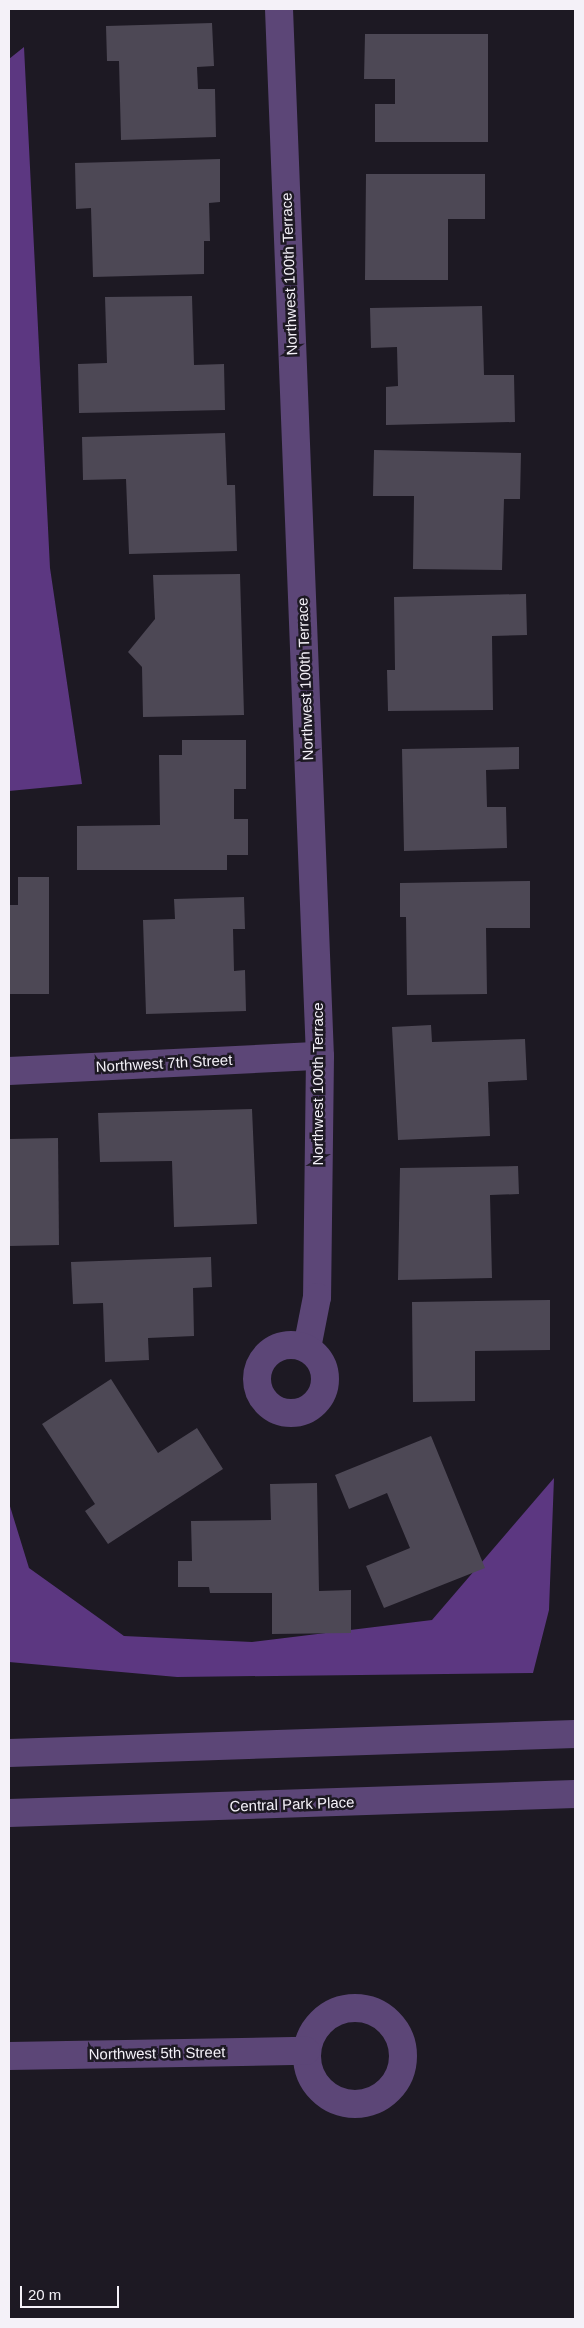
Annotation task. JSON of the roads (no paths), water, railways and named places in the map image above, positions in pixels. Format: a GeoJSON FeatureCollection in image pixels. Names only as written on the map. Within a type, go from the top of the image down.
{"type":"FeatureCollection","features":[{"type":"Feature","properties":{"kind":"street","name":"Northwest 100th Terrace"},"geometry":{"type":"LineString","coordinates":[[279,9],[320,1056],[318,1297],[307,1348]]}},
{"type":"Feature","properties":{"kind":"street","name":"Northwest 7th Street"},"geometry":{"type":"LineString","coordinates":[[9,1071],[320,1056]]}},
{"type":"Feature","properties":{"kind":"street"},"geometry":{"type":"LineString","coordinates":[[9,1753],[575,1734]]}},
{"type":"Feature","properties":{"kind":"street","name":"Central Park Place"},"geometry":{"type":"LineString","coordinates":[[9,1813],[575,1794]]}},
{"type":"Feature","properties":{"kind":"street","name":"Northwest 5th Street"},"geometry":{"type":"LineString","coordinates":[[9,2056],[306,2051]]}}]}
